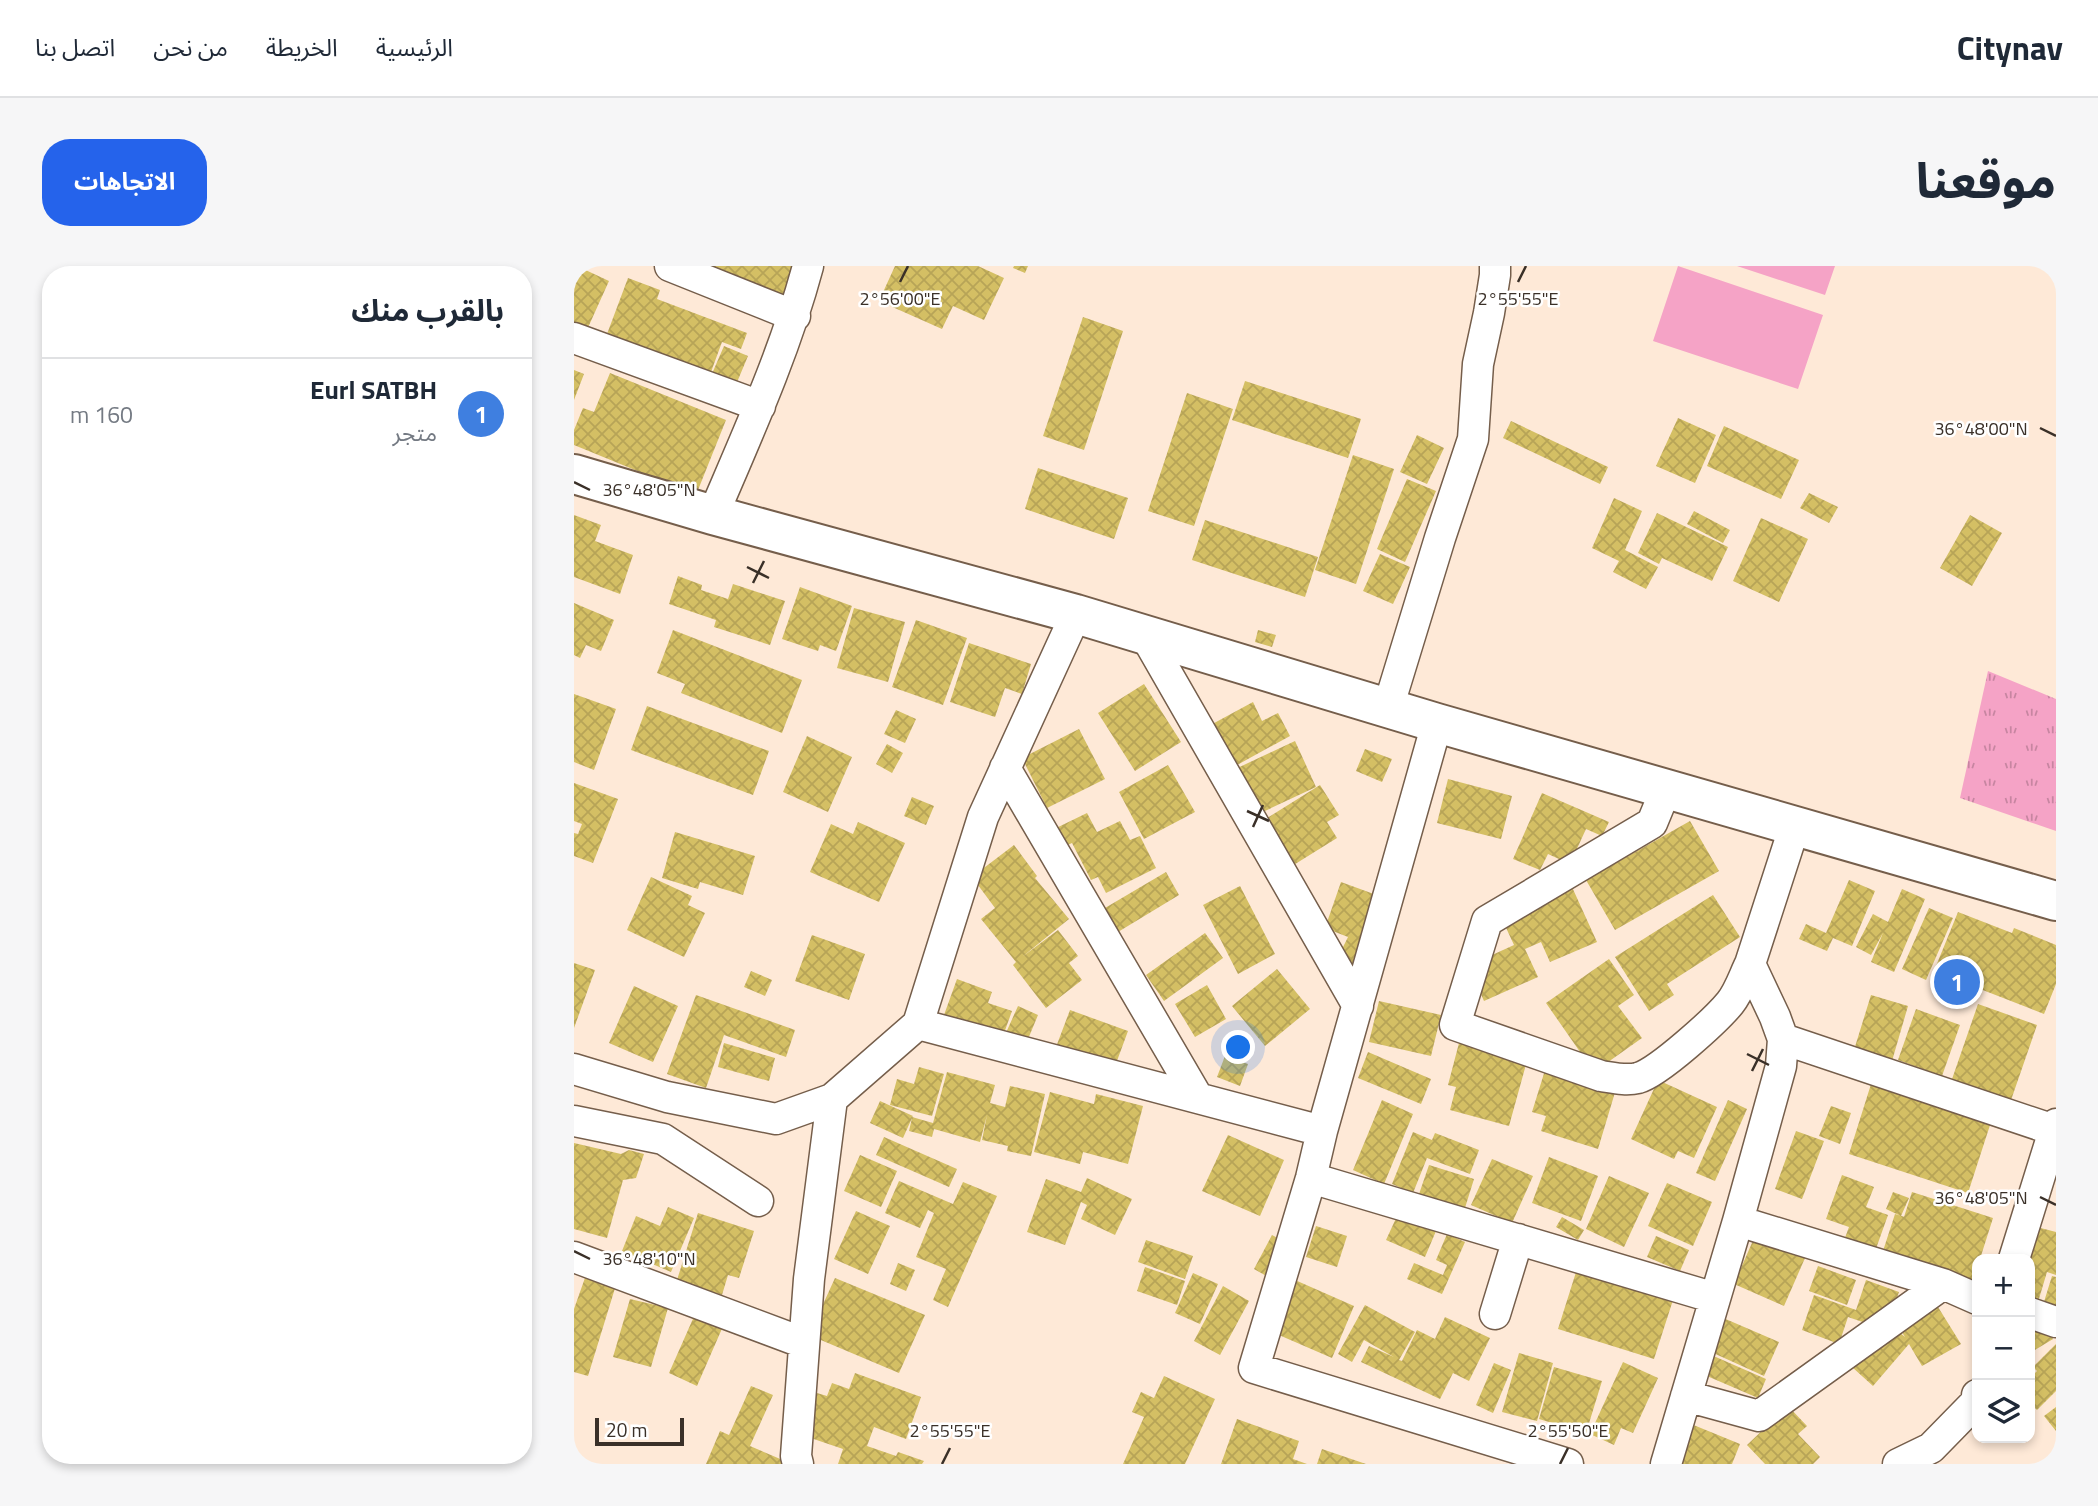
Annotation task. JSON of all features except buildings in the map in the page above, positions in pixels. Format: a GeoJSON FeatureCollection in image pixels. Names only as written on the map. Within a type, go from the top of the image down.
{"type":"FeatureCollection","features":[{"type":"Feature","properties":{"kind":"street"},"geometry":{"type":"LineString","coordinates":[[670,266],[794,316]]}},
{"type":"Feature","properties":{"kind":"street"},"geometry":{"type":"LineString","coordinates":[[713,515],[760,406],[794,316],[808,266]]}},
{"type":"Feature","properties":{"kind":"street"},"geometry":{"type":"LineString","coordinates":[[1388,708],[1473,439],[1478,364],[1489,313],[1495,266]]}},
{"type":"Feature","properties":{"kind":"street"},"geometry":{"type":"LineString","coordinates":[[574,338],[760,406]]}},
{"type":"Feature","properties":{"kind":"street"},"geometry":{"type":"LineString","coordinates":[[574,474],[713,515],[1076,614],[1437,723],[2056,901]]}},
{"type":"Feature","properties":{"kind":"street"},"geometry":{"type":"LineString","coordinates":[[574,1069],[667,1097],[776,1119],[832,1099],[918,1024],[983,817],[1076,614]]}},
{"type":"Feature","properties":{"kind":"street"},"geometry":{"type":"LineString","coordinates":[[1145,635],[1358,1006]]}},
{"type":"Feature","properties":{"kind":"street"},"geometry":{"type":"LineString","coordinates":[[1437,723],[1311,1178],[1254,1368],[1568,1464]]}},
{"type":"Feature","properties":{"kind":"street"},"geometry":{"type":"LineString","coordinates":[[1005,768],[1198,1098]]}},
{"type":"Feature","properties":{"kind":"street"},"geometry":{"type":"LineString","coordinates":[[1666,789],[1652,823],[1487,921],[1455,1026],[1601,1076],[1624,1080],[1640,1078],[1689,1042],[1732,1001],[1750,964],[1795,825]]}},
{"type":"Feature","properties":{"kind":"street"},"geometry":{"type":"LineString","coordinates":[[1666,1464],[1781,1066],[1783,1039],[1750,964]]}},
{"type":"Feature","properties":{"kind":"street"},"geometry":{"type":"LineString","coordinates":[[918,1024],[1322,1131]]}},
{"type":"Feature","properties":{"kind":"street"},"geometry":{"type":"LineString","coordinates":[[1783,1039],[2055,1127],[2016,1254]]}},
{"type":"Feature","properties":{"kind":"street"},"geometry":{"type":"LineString","coordinates":[[797,1464],[809,1279],[832,1099]]}},
{"type":"Feature","properties":{"kind":"street"},"geometry":{"type":"LineString","coordinates":[[574,1121],[663,1139],[758,1201]]}},
{"type":"Feature","properties":{"kind":"street"},"geometry":{"type":"LineString","coordinates":[[1311,1178],[1715,1297]]}},
{"type":"Feature","properties":{"kind":"street"},"geometry":{"type":"LineString","coordinates":[[1738,1221],[1943,1284],[1972,1297]]}},
{"type":"Feature","properties":{"kind":"street"},"geometry":{"type":"LineString","coordinates":[[1495,1314],[1518,1239]]}},
{"type":"Feature","properties":{"kind":"street"},"geometry":{"type":"LineString","coordinates":[[574,1257],[804,1343]]}},
{"type":"Feature","properties":{"kind":"street"},"geometry":{"type":"LineString","coordinates":[[1686,1396],[1759,1416],[1943,1284]]}},
{"type":"Feature","properties":{"kind":"street"},"geometry":{"type":"LineString","coordinates":[[2035,1315],[2056,1322]]}},
{"type":"Feature","properties":{"kind":"street"},"geometry":{"type":"LineString","coordinates":[[1898,1464],[1931,1448],[1972,1406]]}},
{"type":"Feature","properties":{"kind":"green space"},"geometry":{"type":"Polygon","coordinates":[[[1678,266],[1823,315],[1798,389],[1653,341],[1678,266]]]}},
{"type":"Feature","properties":{"kind":"green space"},"geometry":{"type":"Polygon","coordinates":[[[1737,266],[1835,266],[1825,295],[1737,266]]]}},
{"type":"Feature","properties":{"kind":"green space"},"geometry":{"type":"Polygon","coordinates":[[[1988,671],[2056,699],[2056,831],[1960,798],[1988,671]]]}},
{"type":"Feature","properties":{"kind":"place","name":"Eurl SATBH"},"geometry":{"type":"Point","coordinates":[1957,982]}}]}
